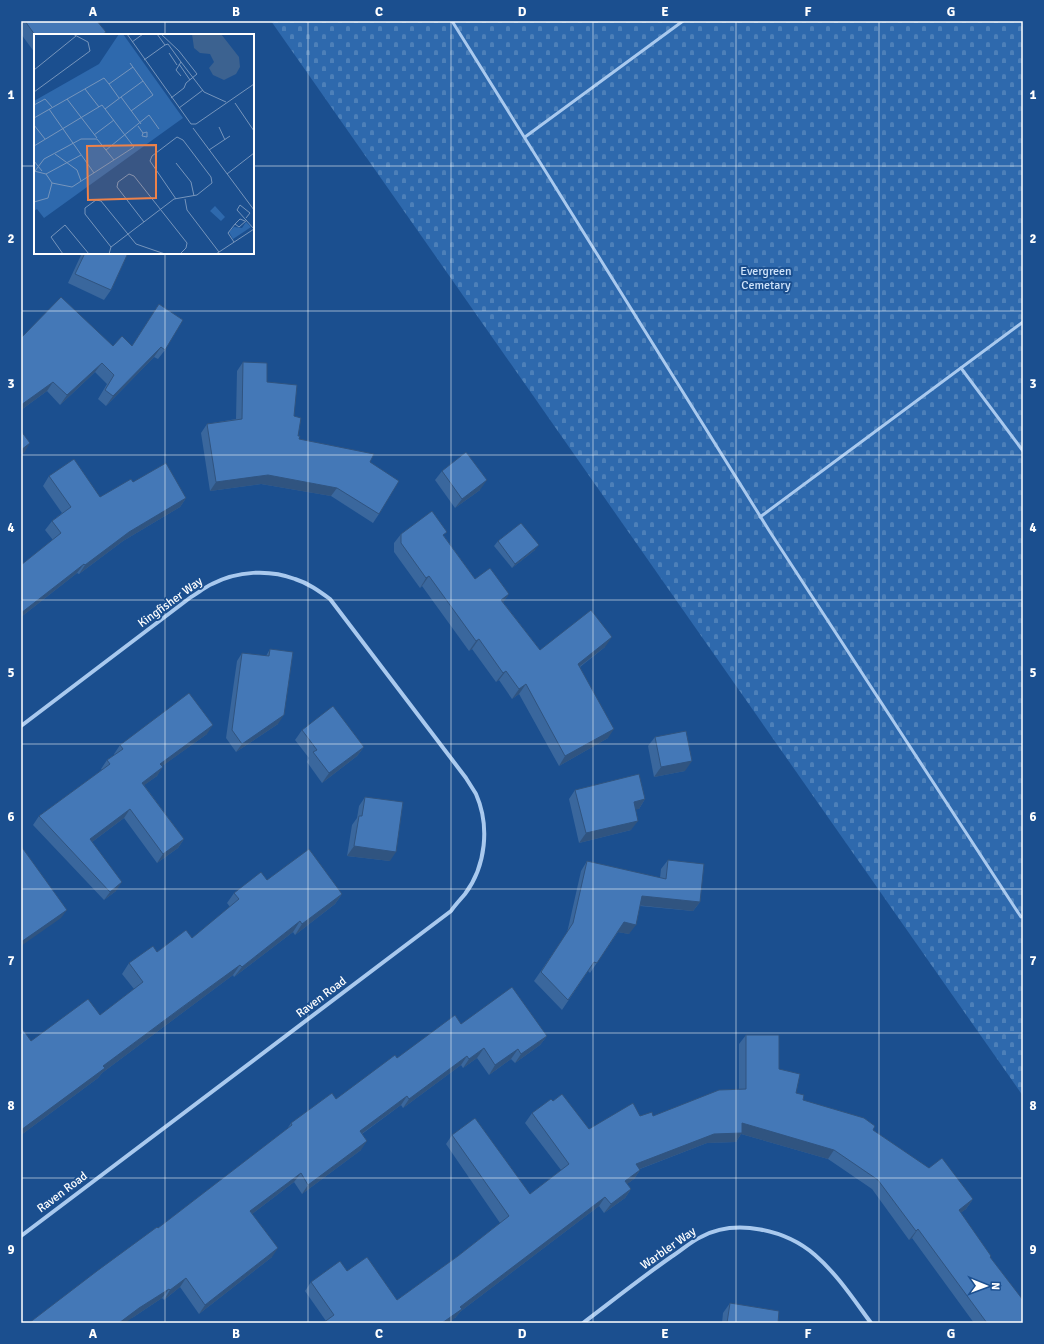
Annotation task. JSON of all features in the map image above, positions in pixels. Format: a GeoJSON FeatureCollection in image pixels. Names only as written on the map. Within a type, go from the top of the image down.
{"type":"FeatureCollection","features":[{"type":"Feature","properties":{"kind":"street","name":"Kingfisher Way"},"geometry":{"type":"LineString","coordinates":[[21,726],[191,597],[211,584],[228,577],[256,573],[276,574],[296,579],[314,588],[330,599],[417,713]]}},
{"type":"Feature","properties":{"kind":"street","name":"Raven Road"},"geometry":{"type":"LineString","coordinates":[[21,1236],[450,911],[465,894],[477,874],[483,852],[484,832],[482,812],[476,794],[466,778],[417,713]]}},
{"type":"Feature","properties":{"kind":"street","name":"Warbler Way"},"geometry":{"type":"LineString","coordinates":[[583,1323],[701,1236],[720,1230],[740,1227],[774,1232],[798,1243],[815,1255],[839,1280],[871,1323]]}},
{"type":"Feature","properties":{"kind":"lane"},"geometry":{"type":"LineString","coordinates":[[452,21],[760,517],[1021,917],[1023,916]]}},
{"type":"Feature","properties":{"kind":"lane"},"geometry":{"type":"LineString","coordinates":[[525,137],[683,21]]}},
{"type":"Feature","properties":{"kind":"lane"},"geometry":{"type":"LineString","coordinates":[[760,517],[1023,322]]}},
{"type":"Feature","properties":{"kind":"lane"},"geometry":{"type":"LineString","coordinates":[[961,368],[1023,451]]}},
{"type":"Feature","properties":{"kind":"green space","name":"Evergreen Cemetary"},"geometry":{"type":"Polygon","coordinates":[[[271,21],[1023,21],[1023,1096],[271,21]]]}},
{"type":"Feature","properties":{"kind":"building"},"geometry":{"type":"Polygon","coordinates":[[[25,21],[97,21],[106,32],[103,34],[34,34],[25,21]]]}},
{"type":"Feature","properties":{"kind":"building"},"geometry":{"type":"Polygon","coordinates":[[[85,254],[128,254],[111,290],[75,274],[85,254]]]}},
{"type":"Feature","properties":{"kind":"building"},"geometry":{"type":"Polygon","coordinates":[[[61,297],[113,346],[122,336],[132,346],[159,304],[183,320],[165,350],[161,347],[113,396],[105,390],[114,375],[102,363],[67,395],[53,382],[21,405],[21,338],[61,297]]]}},
{"type":"Feature","properties":{"kind":"building"},"geometry":{"type":"Polygon","coordinates":[[[243,362],[267,363],[267,382],[297,385],[294,416],[301,418],[298,436],[300,436],[299,439],[374,454],[370,462],[399,481],[379,514],[337,488],[268,475],[216,482],[207,424],[242,419],[243,362]]]}},
{"type":"Feature","properties":{"kind":"building"},"geometry":{"type":"Polygon","coordinates":[[[21,431],[30,443],[21,450],[21,431]]]}},
{"type":"Feature","properties":{"kind":"building"},"geometry":{"type":"Polygon","coordinates":[[[466,452],[487,480],[462,499],[442,471],[466,452]]]}},
{"type":"Feature","properties":{"kind":"building"},"geometry":{"type":"Polygon","coordinates":[[[74,459],[100,497],[131,479],[133,482],[166,463],[186,498],[129,532],[85,565],[84,564],[21,613],[21,565],[61,533],[52,521],[71,507],[49,476],[74,459]]]}},
{"type":"Feature","properties":{"kind":"building"},"geometry":{"type":"Polygon","coordinates":[[[432,511],[447,532],[443,535],[475,579],[490,568],[509,594],[501,600],[540,650],[591,610],[612,637],[578,664],[614,729],[565,756],[526,684],[519,689],[506,671],[503,673],[479,639],[476,641],[429,576],[426,578],[401,543],[401,534],[432,511]]]}},
{"type":"Feature","properties":{"kind":"building"},"geometry":{"type":"Polygon","coordinates":[[[521,523],[539,545],[515,564],[498,541],[521,523]]]}},
{"type":"Feature","properties":{"kind":"building"},"geometry":{"type":"Polygon","coordinates":[[[270,649],[293,652],[284,715],[242,744],[232,730],[242,653],[269,656],[270,649]]]}},
{"type":"Feature","properties":{"kind":"building"},"geometry":{"type":"Polygon","coordinates":[[[189,693],[213,725],[160,764],[163,767],[142,783],[184,839],[163,854],[130,809],[90,839],[122,882],[110,892],[39,816],[110,764],[107,760],[123,749],[120,745],[189,693]]]}},
{"type":"Feature","properties":{"kind":"building"},"geometry":{"type":"Polygon","coordinates":[[[333,706],[364,747],[329,773],[313,752],[317,750],[302,730],[333,706]]]}},
{"type":"Feature","properties":{"kind":"building"},"geometry":{"type":"Polygon","coordinates":[[[686,731],[692,761],[661,767],[655,737],[686,731]]]}},
{"type":"Feature","properties":{"kind":"building"},"geometry":{"type":"Polygon","coordinates":[[[639,774],[645,799],[634,802],[638,821],[586,833],[575,790],[639,774]]]}},
{"type":"Feature","properties":{"kind":"building"},"geometry":{"type":"Polygon","coordinates":[[[365,797],[403,802],[396,852],[354,846],[359,816],[362,816],[365,797]]]}},
{"type":"Feature","properties":{"kind":"building"},"geometry":{"type":"Polygon","coordinates":[[[21,846],[67,910],[21,942],[21,846]]]}},
{"type":"Feature","properties":{"kind":"building"},"geometry":{"type":"Polygon","coordinates":[[[309,849],[342,894],[302,924],[300,921],[242,967],[240,965],[181,1008],[103,1066],[105,1068],[21,1130],[21,1027],[31,1041],[88,999],[100,1015],[143,982],[129,963],[153,946],[157,952],[186,930],[192,938],[239,899],[234,893],[261,872],[267,880],[309,849]]]}},
{"type":"Feature","properties":{"kind":"building"},"geometry":{"type":"Polygon","coordinates":[[[668,860],[704,864],[700,902],[642,896],[636,925],[624,922],[597,963],[594,962],[568,1000],[541,972],[573,923],[587,861],[666,879],[668,860]]]}},
{"type":"Feature","properties":{"kind":"building"},"geometry":{"type":"Polygon","coordinates":[[[512,987],[547,1036],[521,1054],[518,1049],[495,1065],[484,1048],[469,1059],[467,1056],[409,1099],[407,1096],[360,1131],[367,1141],[308,1185],[301,1173],[250,1211],[278,1248],[205,1305],[186,1278],[170,1290],[169,1289],[139,1308],[119,1323],[29,1323],[97,1271],[157,1227],[158,1228],[292,1125],[291,1123],[332,1093],[336,1099],[395,1055],[397,1058],[455,1015],[461,1024],[512,987]]]}},
{"type":"Feature","properties":{"kind":"building"},"geometry":{"type":"Polygon","coordinates":[[[746,1035],[779,1035],[779,1069],[800,1074],[796,1093],[804,1095],[803,1100],[864,1118],[875,1126],[873,1130],[929,1168],[942,1158],[973,1199],[959,1210],[991,1256],[990,1257],[1023,1300],[1023,1323],[987,1323],[918,1229],[916,1231],[878,1180],[834,1150],[742,1123],[742,1133],[714,1134],[636,1164],[640,1170],[625,1181],[631,1189],[611,1204],[605,1197],[460,1307],[462,1309],[442,1323],[323,1323],[334,1315],[311,1282],[340,1261],[347,1271],[367,1257],[397,1300],[458,1256],[509,1216],[452,1135],[475,1118],[530,1194],[569,1164],[532,1113],[551,1099],[553,1101],[562,1094],[589,1129],[633,1103],[640,1116],[652,1112],[653,1116],[719,1090],[746,1089],[746,1035]]]}},
{"type":"Feature","properties":{"kind":"building"},"geometry":{"type":"Polygon","coordinates":[[[730,1303],[779,1311],[778,1323],[727,1323],[730,1303]]]}}]}
